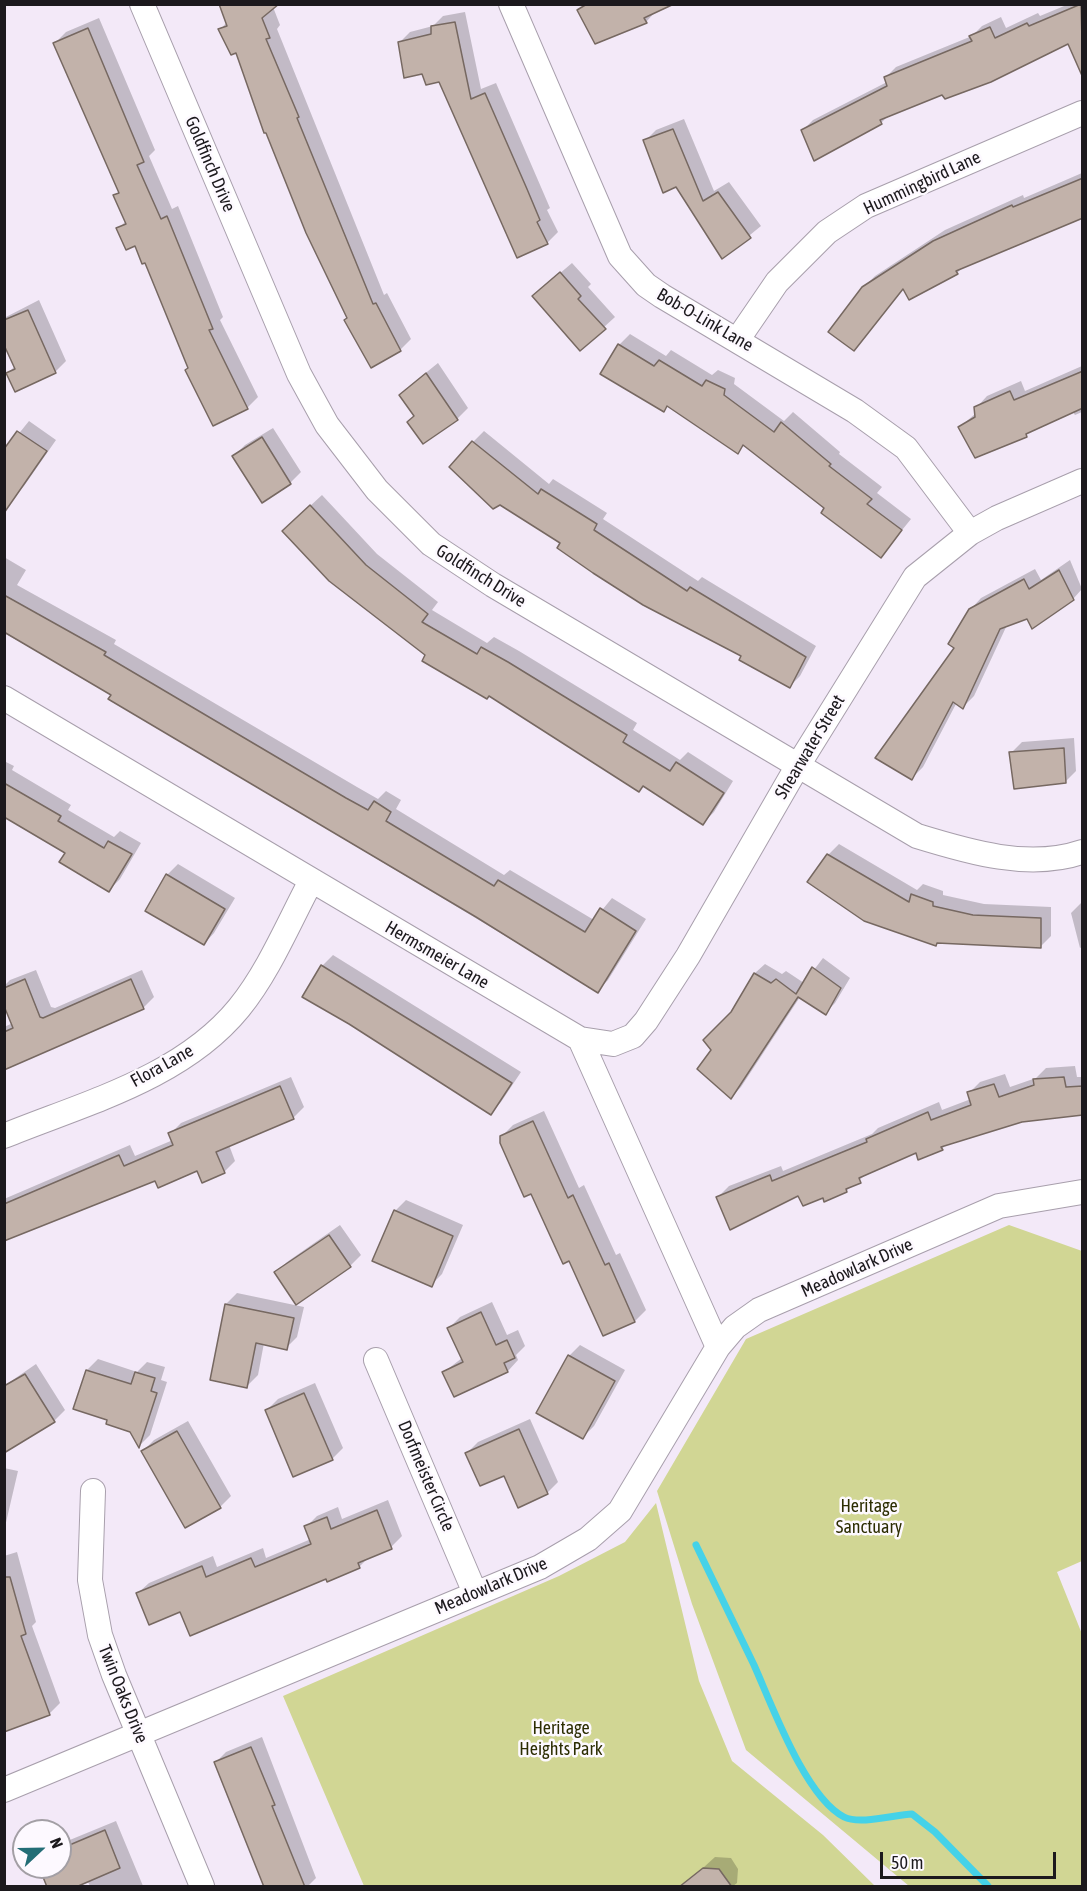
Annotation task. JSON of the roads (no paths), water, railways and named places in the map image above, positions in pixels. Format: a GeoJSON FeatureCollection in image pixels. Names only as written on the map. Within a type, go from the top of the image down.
{"type":"FeatureCollection","features":[{"type":"Feature","properties":{"kind":"street","name":"Goldfinch Drive"},"geometry":{"type":"LineString","coordinates":[[142,4],[299,374],[327,425],[377,490],[431,544],[796,766],[917,836],[984,856],[1038,858],[1083,852]]}},
{"type":"Feature","properties":{"kind":"street","name":"Bob-O-Link Lane"},"geometry":{"type":"LineString","coordinates":[[511,4],[620,256],[646,285],[855,411],[906,448],[970,533]]}},
{"type":"Feature","properties":{"kind":"street","name":"Hummingbird Lane"},"geometry":{"type":"LineString","coordinates":[[738,339],[777,282],[827,232],[867,206],[1083,113]]}},
{"type":"Feature","properties":{"kind":"street","name":"Shearwater Street"},"geometry":{"type":"LineString","coordinates":[[580,1039],[613,1044],[633,1036],[646,1021],[688,956],[796,766],[915,577],[970,533],[997,518],[1083,481]]}},
{"type":"Feature","properties":{"kind":"street","name":"Hermsmeier Lane"},"geometry":{"type":"LineString","coordinates":[[4,698],[580,1039]]}},
{"type":"Feature","properties":{"kind":"street","name":"Flora Lane"},"geometry":{"type":"LineString","coordinates":[[4,1136],[156,1072],[207,1040],[238,1008],[253,987],[312,881]]}},
{"type":"Feature","properties":{"kind":"street"},"geometry":{"type":"LineString","coordinates":[[580,1039],[718,1347]]}},
{"type":"Feature","properties":{"kind":"street","name":"Meadowlark Drive"},"geometry":{"type":"LineString","coordinates":[[4,1790],[540,1567],[588,1539],[620,1511],[718,1347],[735,1327],[759,1310],[999,1206],[1083,1192]]}},
{"type":"Feature","properties":{"kind":"street","name":"Dorfmeister Circle"},"geometry":{"type":"LineString","coordinates":[[376,1360],[476,1593]]}},
{"type":"Feature","properties":{"kind":"street","name":"Twin Oaks Drive"},"geometry":{"type":"LineString","coordinates":[[93,1491],[90,1581],[95,1615],[114,1675],[202,1887]]}},
{"type":"Feature","properties":{"kind":"waterway"},"geometry":{"type":"LineString","coordinates":[[696,1545],[791,1748],[816,1790],[830,1806],[844,1817],[851,1819],[868,1820],[912,1814],[935,1832],[988,1886]]}},
{"type":"Feature","properties":{"kind":"park label","name":"Heritage Sanctuary"},"geometry":{"type":"Point","coordinates":[869,1516]}},
{"type":"Feature","properties":{"kind":"park label","name":"Heritage Heights Park"},"geometry":{"type":"Point","coordinates":[561,1738]}}]}
